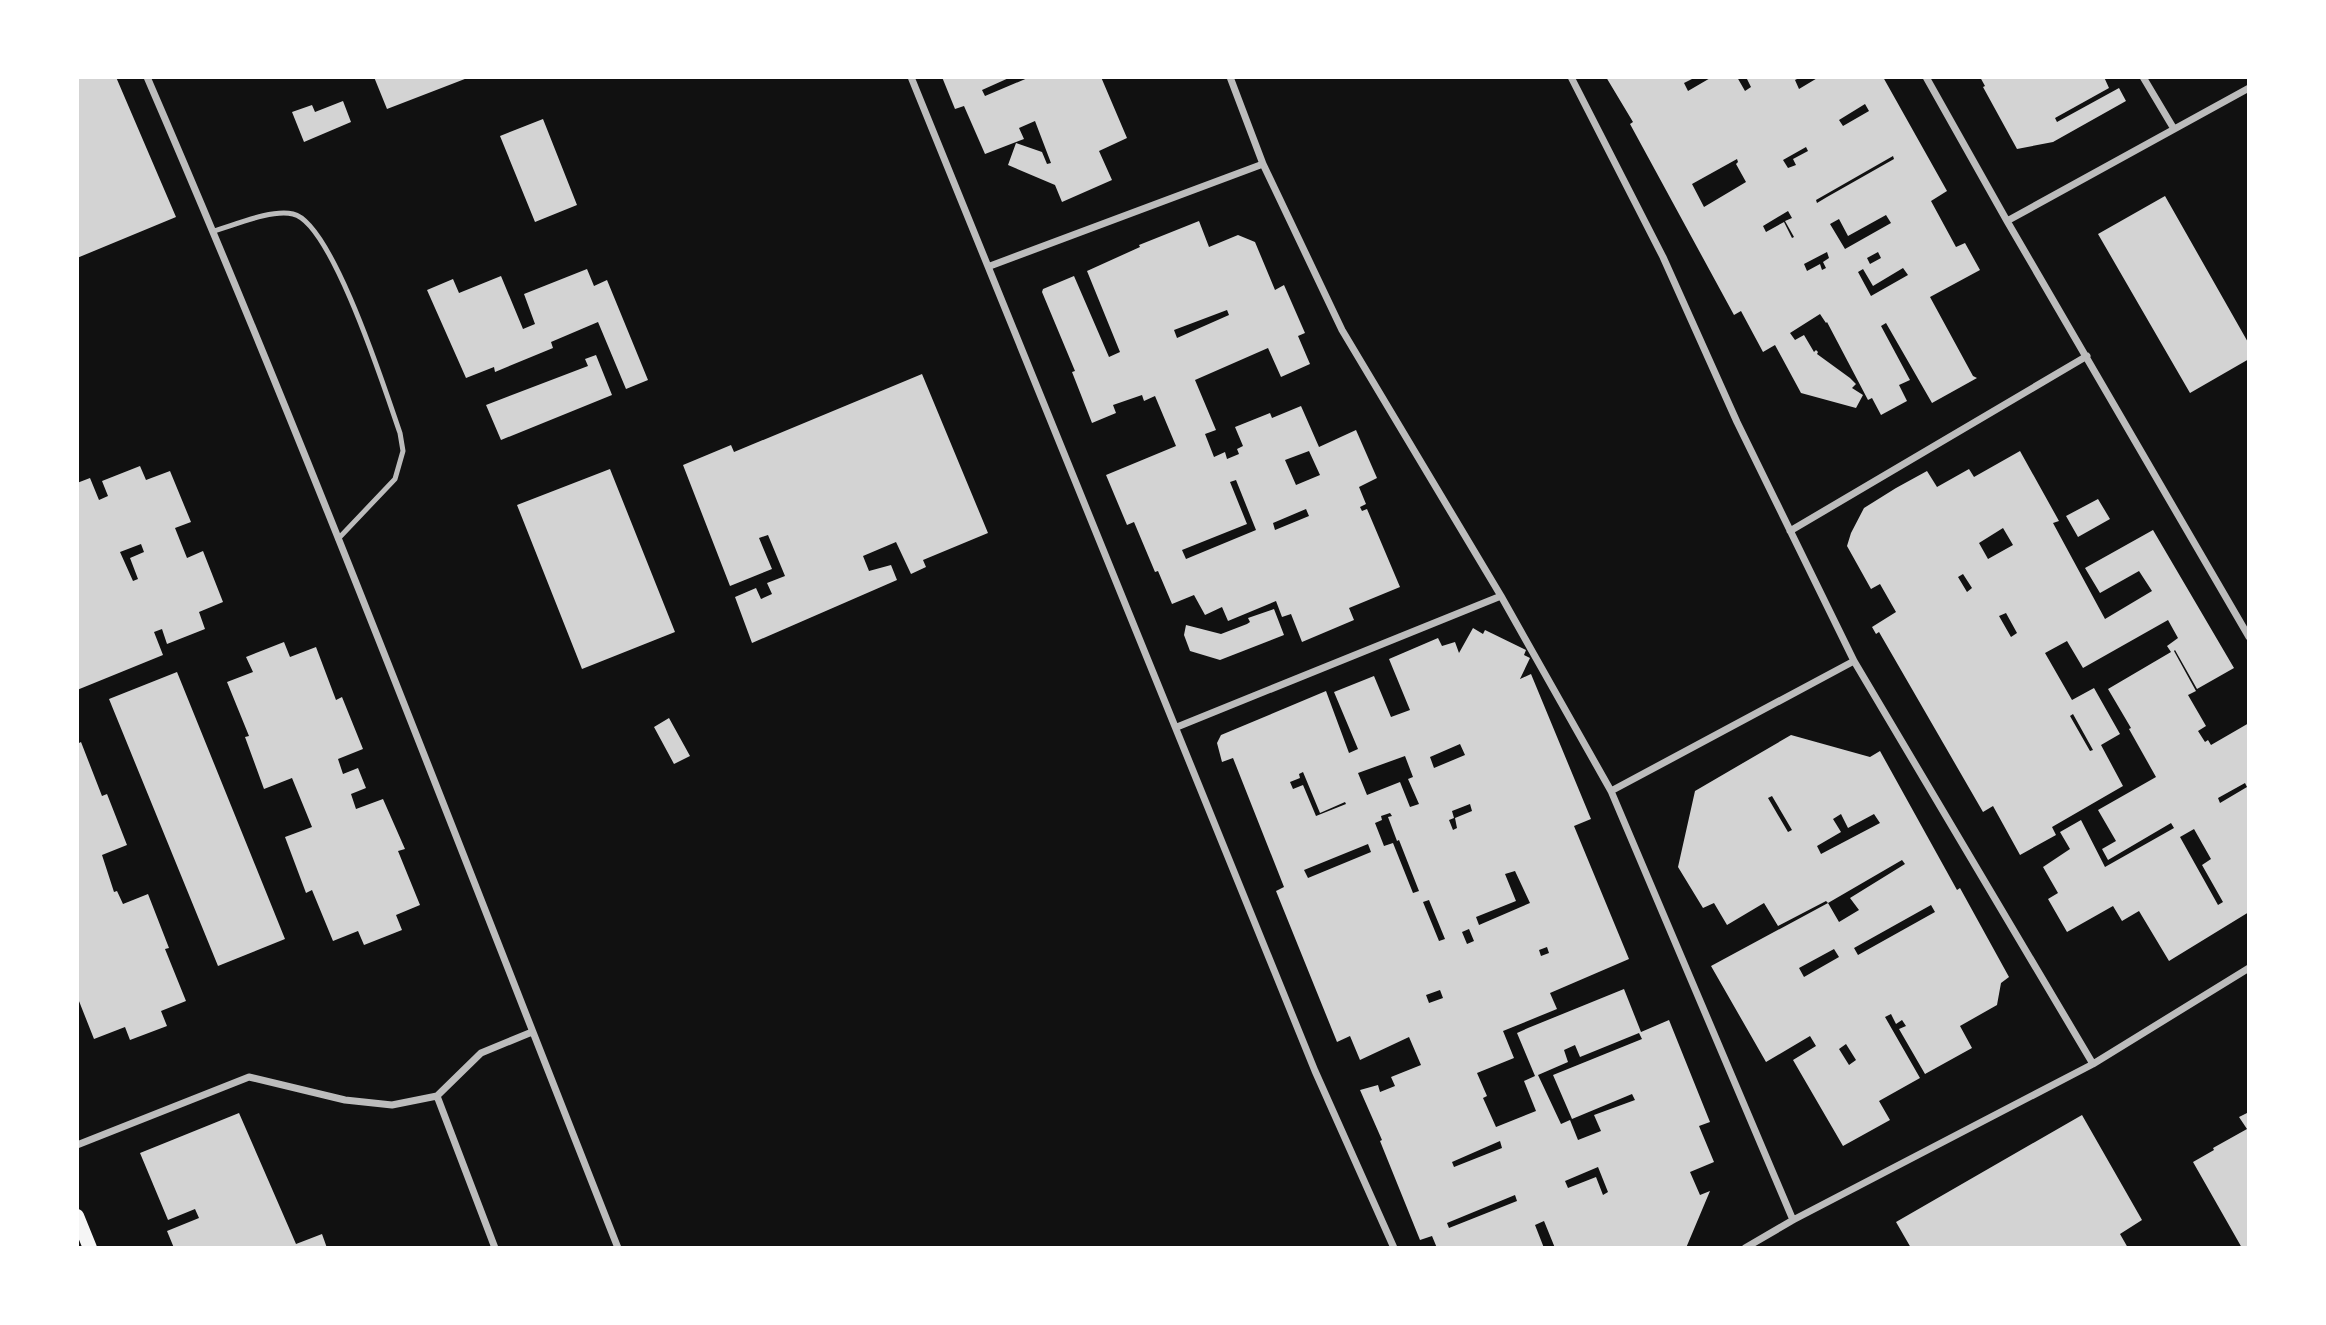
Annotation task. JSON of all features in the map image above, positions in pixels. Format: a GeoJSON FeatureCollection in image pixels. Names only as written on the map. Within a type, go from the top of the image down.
{"type":"FeatureCollection","features":[{"type":"Feature","properties":{"kind":"main road"},"geometry":{"type":"LineString","coordinates":[[77,1216],[90,1248]]}},
{"type":"Feature","properties":{"kind":"street"},"geometry":{"type":"LineString","coordinates":[[147,77],[214,231],[338,539],[618,1248]]}},
{"type":"Feature","properties":{"kind":"street"},"geometry":{"type":"LineString","coordinates":[[911,77],[1315,1070],[1394,1248]]}},
{"type":"Feature","properties":{"kind":"street"},"geometry":{"type":"LineString","coordinates":[[1230,77],[1263,164],[1342,330],[1501,596],[1611,791],[1793,1220]]}},
{"type":"Feature","properties":{"kind":"street"},"geometry":{"type":"LineString","coordinates":[[1571,77],[1663,257],[1737,422],[1854,661],[2092,1064]]}},
{"type":"Feature","properties":{"kind":"street"},"geometry":{"type":"LineString","coordinates":[[1926,77],[2249,637]]}},
{"type":"Feature","properties":{"kind":"street"},"geometry":{"type":"LineString","coordinates":[[2143,77],[2174,129]]}},
{"type":"Feature","properties":{"kind":"street"},"geometry":{"type":"LineString","coordinates":[[2007,221],[2249,88]]}},
{"type":"Feature","properties":{"kind":"street"},"geometry":{"type":"LineString","coordinates":[[990,266],[1263,164]]}},
{"type":"Feature","properties":{"kind":"street"},"geometry":{"type":"LineString","coordinates":[[1790,531],[2087,356]]}},
{"type":"Feature","properties":{"kind":"street"},"geometry":{"type":"LineString","coordinates":[[1177,727],[1501,596]]}},
{"type":"Feature","properties":{"kind":"street"},"geometry":{"type":"LineString","coordinates":[[1611,791],[1854,661]]}},
{"type":"Feature","properties":{"kind":"street"},"geometry":{"type":"LineString","coordinates":[[1745,1248],[1793,1220],[2092,1064],[2249,968]]}},
{"type":"Feature","properties":{"kind":"street"},"geometry":{"type":"LineString","coordinates":[[77,1145],[249,1077],[357,1102],[392,1105],[437,1096],[481,1053],[533,1032]]}},
{"type":"Feature","properties":{"kind":"street"},"geometry":{"type":"LineString","coordinates":[[437,1096],[495,1248]]}},
{"type":"Feature","properties":{"kind":"lane"},"geometry":{"type":"LineString","coordinates":[[214,231],[279,213],[296,214],[317,234],[362,321],[400,433],[403,451],[395,479],[338,539]]}},
{"type":"Feature","properties":{"kind":"building"},"geometry":{"type":"Polygon","coordinates":[[[77,77],[116,77],[176,217],[77,258],[77,77]]]}},
{"type":"Feature","properties":{"kind":"building"},"geometry":{"type":"Polygon","coordinates":[[[374,77],[470,77],[387,109],[374,77]]]}},
{"type":"Feature","properties":{"kind":"building"},"geometry":{"type":"Polygon","coordinates":[[[942,77],[1011,77],[982,90],[985,96],[1030,77],[1101,77],[1127,138],[1099,151],[1112,180],[1062,202],[1055,185],[1008,165],[1016,143],[1042,152],[1047,164],[1051,163],[1035,121],[1019,128],[1024,139],[985,154],[964,106],[955,109],[942,77]]]}},
{"type":"Feature","properties":{"kind":"building"},"geometry":{"type":"Polygon","coordinates":[[[1606,77],[1690,77],[1692,79],[1684,83],[1688,91],[1712,77],[1737,77],[1745,91],[1751,87],[1746,77],[1801,77],[1795,80],[1799,89],[1819,77],[1883,77],[1947,191],[1931,201],[1956,247],[1965,243],[1980,270],[1930,297],[1973,376],[1977,378],[1932,403],[1886,323],[1881,326],[1910,380],[1899,385],[1907,401],[1881,415],[1872,398],[1868,400],[1827,322],[1820,314],[1790,333],[1795,340],[1804,335],[1814,352],[1816,350],[1817,354],[1850,378],[1856,384],[1852,388],[1863,395],[1856,408],[1801,393],[1775,345],[1763,352],[1741,311],[1734,315],[1630,124],[1633,122],[1606,77]],[[1865,104],[1839,120],[1843,126],[1869,111],[1865,104]],[[1806,147],[1783,160],[1788,168],[1796,165],[1793,159],[1808,151],[1806,147]],[[1893,156],[1816,200],[1817,203],[1894,159],[1893,156]],[[1737,159],[1692,184],[1704,207],[1746,182],[1736,164],[1737,159]],[[1788,211],[1763,226],[1766,232],[1784,222],[1792,238],[1794,237],[1785,221],[1792,218],[1788,211]],[[1886,215],[1848,236],[1839,219],[1830,224],[1845,249],[1891,223],[1886,215]],[[1827,252],[1804,264],[1807,271],[1820,264],[1822,270],[1826,268],[1823,262],[1829,258],[1827,252]],[[1878,252],[1867,258],[1870,264],[1881,258],[1878,252]],[[1903,268],[1873,286],[1863,269],[1858,272],[1871,296],[1908,275],[1903,268]]]}},
{"type":"Feature","properties":{"kind":"building"},"geometry":{"type":"Polygon","coordinates":[[[1980,77],[2104,77],[2109,88],[2055,118],[2057,122],[2119,88],[2126,101],[2053,142],[2017,149],[1980,77]]]}},
{"type":"Feature","properties":{"kind":"building"},"geometry":{"type":"Polygon","coordinates":[[[343,101],[351,122],[304,142],[292,112],[312,105],[315,112],[343,101]]]}},
{"type":"Feature","properties":{"kind":"building"},"geometry":{"type":"Polygon","coordinates":[[[543,119],[577,205],[535,222],[500,136],[543,119]]]}},
{"type":"Feature","properties":{"kind":"building"},"geometry":{"type":"Polygon","coordinates":[[[2165,196],[2249,344],[2249,359],[2190,393],[2098,234],[2165,196]]]}},
{"type":"Feature","properties":{"kind":"building"},"geometry":{"type":"Polygon","coordinates":[[[1199,221],[1209,247],[1238,235],[1255,242],[1275,290],[1284,285],[1305,333],[1298,336],[1310,364],[1281,377],[1268,348],[1195,380],[1216,430],[1205,434],[1214,457],[1225,452],[1227,459],[1239,454],[1237,449],[1243,446],[1235,427],[1270,413],[1272,418],[1301,406],[1319,447],[1356,430],[1377,478],[1359,487],[1366,504],[1360,507],[1362,511],[1367,509],[1400,587],[1349,608],[1354,620],[1302,642],[1291,614],[1282,617],[1276,601],[1228,621],[1222,607],[1205,615],[1194,595],[1172,604],[1134,522],[1127,525],[1106,475],[1176,446],[1155,396],[1144,401],[1142,395],[1113,405],[1116,413],[1092,423],[1072,372],[1075,371],[1042,292],[1043,289],[1074,276],[1109,357],[1120,352],[1087,271],[1140,247],[1139,245],[1199,221]],[[1227,310],[1174,330],[1177,338],[1229,315],[1227,310]],[[1309,451],[1285,460],[1296,485],[1320,475],[1309,451]],[[1236,480],[1230,482],[1247,524],[1182,550],[1186,559],[1256,530],[1236,480]],[[1306,509],[1273,523],[1275,530],[1309,516],[1306,509]]]}},
{"type":"Feature","properties":{"kind":"building"},"geometry":{"type":"Polygon","coordinates":[[[587,269],[594,286],[607,280],[648,380],[626,389],[598,322],[551,342],[553,348],[495,372],[494,367],[466,378],[427,290],[453,279],[459,293],[501,276],[523,329],[535,324],[524,294],[587,269]]]}},
{"type":"Feature","properties":{"kind":"building"},"geometry":{"type":"Polygon","coordinates":[[[596,355],[612,395],[501,440],[486,405],[588,366],[585,359],[596,355]]]}},
{"type":"Feature","properties":{"kind":"building"},"geometry":{"type":"Polygon","coordinates":[[[922,374],[988,533],[923,560],[926,567],[911,574],[896,542],[863,556],[869,571],[891,565],[897,580],[752,643],[735,597],[756,588],[761,599],[772,594],[767,583],[785,576],[768,535],[759,538],[772,569],[730,586],[683,465],[731,445],[734,452],[922,374]]]}},
{"type":"Feature","properties":{"kind":"building"},"geometry":{"type":"Polygon","coordinates":[[[2020,451],[2059,521],[2053,523],[2105,619],[2152,591],[2139,571],[2100,593],[2085,568],[2153,530],[2234,668],[2197,689],[2174,651],[2196,691],[2188,695],[2206,726],[2198,731],[2205,742],[2208,740],[2211,745],[2249,723],[2249,912],[2169,961],[2139,911],[2122,921],[2113,906],[2067,932],[2048,899],[2058,893],[2043,867],[2070,849],[2060,832],[2081,820],[2105,867],[2174,828],[2171,823],[2108,860],[2102,849],[2116,841],[2098,810],[2156,777],[2108,689],[2171,652],[2167,646],[2178,638],[2168,620],[2083,668],[2067,641],[2045,653],[2072,700],[2094,688],[2120,734],[2101,745],[2123,786],[2052,827],[2056,835],[2020,855],[1993,806],[1983,812],[1879,632],[1876,634],[1872,627],[1896,612],[1880,584],[1871,589],[1847,546],[1864,508],[1927,471],[1937,487],[1969,469],[1974,477],[2020,451]],[[2003,528],[1979,543],[1988,559],[2013,545],[2003,528]],[[1963,574],[1958,577],[1967,592],[1972,588],[1963,574]],[[2006,613],[1999,616],[2011,637],[2017,633],[2006,613]],[[2073,714],[2070,716],[2090,751],[2093,750],[2073,714]],[[2245,783],[2218,798],[2220,803],[2247,787],[2245,783]],[[2194,829],[2180,837],[2218,905],[2223,902],[2202,865],[2211,859],[2194,829]]]}},
{"type":"Feature","properties":{"kind":"building"},"geometry":{"type":"Polygon","coordinates":[[[140,466],[146,480],[170,471],[191,522],[175,528],[187,558],[203,551],[223,602],[199,612],[205,629],[167,644],[162,629],[154,632],[163,655],[77,690],[77,483],[90,478],[99,500],[108,496],[102,481],[140,466]],[[141,544],[120,552],[133,581],[138,579],[130,558],[144,552],[141,544]]]}},
{"type":"Feature","properties":{"kind":"building"},"geometry":{"type":"Polygon","coordinates":[[[610,469],[675,632],[582,669],[517,505],[610,469]]]}},
{"type":"Feature","properties":{"kind":"building"},"geometry":{"type":"Polygon","coordinates":[[[2098,499],[2110,519],[2078,537],[2066,516],[2098,499]]]}},
{"type":"Feature","properties":{"kind":"building"},"geometry":{"type":"Polygon","coordinates":[[[1274,609],[1284,635],[1220,660],[1190,651],[1184,635],[1186,625],[1221,634],[1247,624],[1250,622],[1248,618],[1274,609]]]}},
{"type":"Feature","properties":{"kind":"building"},"geometry":{"type":"Polygon","coordinates":[[[1473,628],[1483,634],[1485,630],[1526,650],[1524,655],[1530,658],[1520,679],[1531,674],[1591,819],[1574,826],[1629,959],[1550,993],[1557,1009],[1503,1031],[1514,1058],[1477,1073],[1487,1096],[1483,1098],[1496,1127],[1536,1111],[1524,1081],[1535,1076],[1517,1033],[1528,1028],[1624,989],[1641,1032],[1669,1020],[1710,1122],[1699,1126],[1714,1162],[1690,1172],[1700,1195],[1710,1191],[1686,1248],[1555,1248],[1544,1221],[1535,1225],[1544,1248],[1437,1248],[1432,1236],[1420,1240],[1360,1090],[1378,1085],[1380,1092],[1395,1086],[1391,1077],[1421,1065],[1409,1037],[1360,1060],[1350,1036],[1337,1042],[1276,891],[1284,887],[1233,758],[1222,762],[1217,743],[1221,735],[1326,691],[1349,753],[1358,749],[1334,692],[1374,676],[1391,717],[1410,710],[1389,659],[1438,638],[1442,646],[1455,642],[1459,653],[1473,628]],[[1460,744],[1430,757],[1434,768],[1465,755],[1460,744]],[[1405,756],[1358,773],[1367,795],[1400,782],[1410,807],[1419,804],[1408,779],[1413,777],[1405,756]],[[1303,772],[1299,774],[1300,778],[1290,782],[1293,789],[1303,785],[1316,816],[1346,804],[1345,802],[1320,813],[1303,772]],[[1470,804],[1452,811],[1454,818],[1449,820],[1453,830],[1457,828],[1455,818],[1472,811],[1470,804]],[[1390,813],[1381,816],[1382,820],[1375,823],[1384,846],[1393,843],[1413,893],[1419,891],[1388,817],[1392,816],[1390,813]],[[1368,844],[1304,870],[1308,878],[1371,852],[1368,844]],[[1515,871],[1505,874],[1516,901],[1476,917],[1479,925],[1530,903],[1515,871]],[[1429,900],[1423,902],[1439,941],[1445,939],[1429,900]],[[1469,929],[1462,932],[1467,944],[1474,941],[1469,929]],[[1547,947],[1539,950],[1541,956],[1549,953],[1547,947]],[[1440,990],[1426,995],[1429,1003],[1443,998],[1440,990]],[[1639,1033],[1580,1057],[1575,1045],[1564,1050],[1568,1062],[1538,1075],[1561,1124],[1570,1120],[1578,1140],[1601,1131],[1594,1115],[1635,1100],[1632,1094],[1572,1119],[1553,1075],[1642,1039],[1639,1033]],[[1500,1141],[1452,1162],[1454,1167],[1502,1148],[1500,1141]],[[1598,1167],[1565,1181],[1568,1188],[1596,1177],[1603,1195],[1608,1192],[1598,1167]],[[1515,1195],[1447,1223],[1449,1228],[1517,1201],[1515,1195]]]}},
{"type":"Feature","properties":{"kind":"building"},"geometry":{"type":"Polygon","coordinates":[[[284,642],[290,657],[316,647],[336,700],[342,697],[363,749],[338,759],[343,774],[358,768],[366,788],[351,794],[356,809],[383,799],[405,849],[398,851],[420,905],[396,915],[402,930],[364,945],[358,931],[333,941],[312,890],[306,893],[285,837],[312,827],[292,778],[264,789],[245,737],[249,736],[227,682],[253,672],[246,657],[284,642]]]}},
{"type":"Feature","properties":{"kind":"building"},"geometry":{"type":"Polygon","coordinates":[[[177,672],[285,939],[218,966],[109,699],[177,672]]]}},
{"type":"Feature","properties":{"kind":"building"},"geometry":{"type":"Polygon","coordinates":[[[669,718],[690,756],[674,764],[654,727],[669,718]]]}},
{"type":"Feature","properties":{"kind":"building"},"geometry":{"type":"Polygon","coordinates":[[[1791,735],[1870,757],[1880,751],[2009,977],[2001,983],[1997,1005],[1960,1026],[1972,1048],[1925,1074],[1899,1029],[1906,1026],[1902,1020],[1896,1024],[1891,1014],[1885,1017],[1920,1078],[1879,1101],[1890,1120],[1843,1146],[1793,1060],[1816,1046],[1810,1036],[1766,1062],[1711,966],[1828,903],[1826,901],[1778,926],[1764,903],[1727,925],[1714,903],[1703,908],[1678,867],[1695,791],[1791,735]],[[1772,796],[1768,798],[1788,832],[1792,830],[1772,796]],[[1841,814],[1833,819],[1841,832],[1817,846],[1821,854],[1880,823],[1874,814],[1848,828],[1841,814]],[[1902,860],[1828,903],[1839,922],[1859,910],[1850,898],[1905,864],[1902,860]],[[1931,905],[1854,948],[1858,955],[1935,912],[1931,905]],[[1834,949],[1799,968],[1804,977],[1839,957],[1834,949]],[[1846,1044],[1839,1049],[1849,1065],[1856,1060],[1846,1044]]]}},
{"type":"Feature","properties":{"kind":"building"},"geometry":{"type":"Polygon","coordinates":[[[81,742],[102,796],[107,794],[127,845],[102,855],[114,892],[117,891],[123,904],[148,894],[169,948],[165,949],[186,1001],[161,1011],[167,1026],[130,1040],[125,1027],[94,1039],[77,996],[77,744],[81,742]]]}},
{"type":"Feature","properties":{"kind":"building"},"geometry":{"type":"Polygon","coordinates":[[[2249,1112],[2249,1248],[2242,1248],[2193,1162],[2247,1129],[2239,1117],[2249,1112]]]}},
{"type":"Feature","properties":{"kind":"building"},"geometry":{"type":"Polygon","coordinates":[[[239,1113],[296,1244],[322,1234],[327,1248],[174,1248],[167,1231],[199,1218],[195,1209],[168,1220],[140,1153],[239,1113]]]}},
{"type":"Feature","properties":{"kind":"building"},"geometry":{"type":"Polygon","coordinates":[[[2082,1115],[2142,1220],[2120,1234],[2128,1248],[1911,1248],[1896,1222],[2082,1115]]]}}]}
